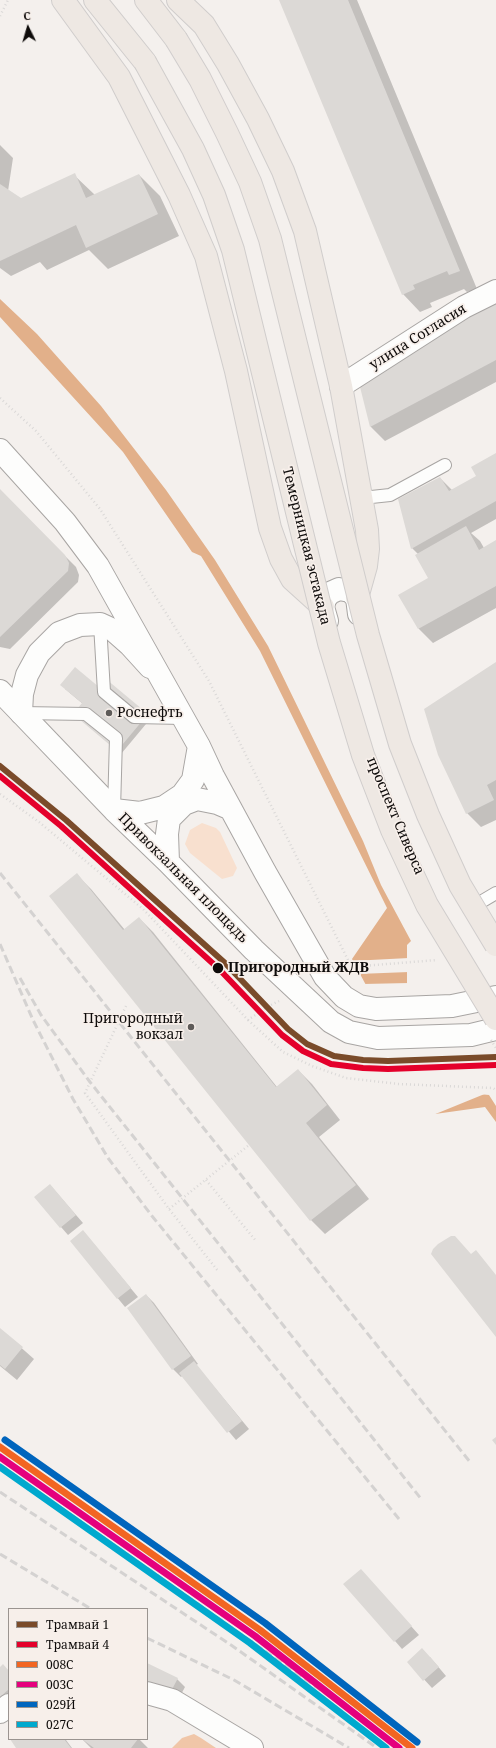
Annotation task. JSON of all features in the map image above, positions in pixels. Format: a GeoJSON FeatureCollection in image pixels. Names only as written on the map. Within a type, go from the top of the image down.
{"type":"FeatureCollection","features":[{"type":"Feature","properties":{"kind":"main road"},"geometry":{"type":"LineString","coordinates":[[63,0],[120,77],[179,195],[203,250],[236,371],[270,528],[281,559],[292,579],[323,607]]}},
{"type":"Feature","properties":{"kind":"main road","name":"Темерницкая эстакада"},"geometry":{"type":"LineString","coordinates":[[95,0],[145,62],[193,150],[214,195],[233,250],[329,643],[363,755],[392,830],[427,905],[496,1019]]}},
{"type":"Feature","properties":{"kind":"main road"},"geometry":{"type":"LineString","coordinates":[[146,0],[176,39],[200,79],[250,182],[270,239],[368,635],[400,744],[428,815],[460,885],[496,945]]}},
{"type":"Feature","properties":{"kind":"main road"},"geometry":{"type":"LineString","coordinates":[[178,0],[204,25],[228,64],[283,171],[305,231],[341,386],[362,498],[367,530],[368,549],[366,566],[357,598],[350,591],[339,589],[330,593],[324,599],[323,607]]}},
{"type":"Feature","properties":{"kind":"main road","name":"улица Согласия"},"geometry":{"type":"LineString","coordinates":[[341,386],[464,307],[496,291]]}},
{"type":"Feature","properties":{"kind":"main road"},"geometry":{"type":"LineString","coordinates":[[0,450],[65,522],[98,566],[199,746],[213,776],[265,872],[325,977],[344,997],[359,1006],[376,1009],[493,1003]]}},
{"type":"Feature","properties":{"kind":"main road","name":"проспект Сиверса"},"geometry":{"type":"LineString","coordinates":[[357,598],[363,637],[396,744],[424,816],[457,888],[496,955]]}},
{"type":"Feature","properties":{"kind":"main road","name":"проспект Сиверса"},"geometry":{"type":"LineString","coordinates":[[323,607],[368,754],[397,827],[433,904],[493,1003]]}},
{"type":"Feature","properties":{"kind":"main road"},"geometry":{"type":"LineString","coordinates":[[21,713],[22,694],[27,675],[39,654],[59,633],[80,625],[100,624],[113,630],[130,645],[159,676]]}},
{"type":"Feature","properties":{"kind":"main road","name":"Привокзальная площадь"},"geometry":{"type":"LineString","coordinates":[[0,692],[114,810],[168,862],[254,950],[331,1022],[349,1032],[378,1038],[471,1034],[496,1029]]}},
{"type":"Feature","properties":{"kind":"main road"},"geometry":{"type":"LineString","coordinates":[[114,810],[140,813],[164,807],[182,795],[194,780],[199,746]]}},
{"type":"Feature","properties":{"kind":"main road"},"geometry":{"type":"LineString","coordinates":[[168,862],[166,834],[169,819],[184,804],[197,798],[231,809]]}},
{"type":"Feature","properties":{"kind":"main road"},"geometry":{"type":"LineString","coordinates":[[148,1693],[172,1700],[252,1748]]}},
{"type":"Feature","properties":{"kind":"main road"},"geometry":{"type":"LineString","coordinates":[[0,1712],[8,1706]]}},
{"type":"Feature","properties":{"kind":"lane"},"geometry":{"type":"LineString","coordinates":[[362,498],[390,495],[445,465]]}},
{"type":"Feature","properties":{"kind":"lane"},"geometry":{"type":"LineString","coordinates":[[100,624],[104,692],[134,717],[183,718]]}},
{"type":"Feature","properties":{"kind":"lane"},"geometry":{"type":"LineString","coordinates":[[21,713],[86,714],[116,738],[114,810]]}},
{"type":"Feature","properties":{"kind":"lane"},"geometry":{"type":"LineString","coordinates":[[469,909],[496,893]]}},
{"type":"Feature","properties":{"kind":"path"},"geometry":{"type":"LineString","coordinates":[[0,16],[8,0]]}},
{"type":"Feature","properties":{"kind":"path"},"geometry":{"type":"LineString","coordinates":[[0,398],[36,432],[100,509],[209,681],[351,966],[431,961]]}},
{"type":"Feature","properties":{"kind":"path"},"geometry":{"type":"LineString","coordinates":[[0,794],[39,822],[143,909],[248,1020],[283,1052],[312,1066],[346,1078],[399,1084],[492,1088],[496,1090]]}},
{"type":"Feature","properties":{"kind":"path"},"geometry":{"type":"LineString","coordinates":[[248,1020],[267,1007],[299,992]]}},
{"type":"Feature","properties":{"kind":"path"},"geometry":{"type":"LineString","coordinates":[[126,1006],[84,1093],[169,1209],[218,1270]]}},
{"type":"Feature","properties":{"kind":"path"},"geometry":{"type":"LineString","coordinates":[[169,1209],[249,1145]]}},
{"type":"Feature","properties":{"kind":"path"},"geometry":{"type":"LineString","coordinates":[[206,1180],[256,1241]]}},
{"type":"Feature","properties":{"kind":"shaded area"},"geometry":{"type":"Polygon","coordinates":[[[0,299],[37,334],[101,406],[166,490],[215,560],[268,646],[363,841],[381,885],[411,941],[407,945],[407,983],[469,1093],[489,1095],[496,1106],[496,1122],[485,1107],[435,1114],[352,959],[387,908],[260,651],[201,556],[192,552],[123,452],[0,317],[0,299]]]}},
{"type":"Feature","properties":{"kind":"shaded area"},"geometry":{"type":"Polygon","coordinates":[[[202,823],[216,828],[220,832],[237,868],[233,876],[222,879],[190,853],[185,844],[190,830],[202,823]]]}},
{"type":"Feature","properties":{"kind":"shaded area"},"geometry":{"type":"Polygon","coordinates":[[[194,1734],[216,1748],[172,1748],[182,1738],[194,1734]]]}},
{"type":"Feature","properties":{"kind":"pier"},"geometry":{"type":"Polygon","coordinates":[[[409,958],[409,972],[358,974],[351,961],[409,958]]]}},
{"type":"Feature","properties":{"kind":"pier"},"geometry":{"type":"Polygon","coordinates":[[[409,983],[470,1092],[487,1093],[433,1115],[363,984],[409,983]]]}},
{"type":"Feature","properties":{"kind":"building"},"geometry":{"type":"Polygon","coordinates":[[[279,0],[348,0],[460,271],[449,275],[447,271],[413,285],[415,289],[402,295],[279,0]]]}},
{"type":"Feature","properties":{"kind":"building"},"geometry":{"type":"Polygon","coordinates":[[[75,173],[86,198],[139,174],[158,214],[86,248],[76,225],[0,261],[0,184],[21,198],[75,173]]]}},
{"type":"Feature","properties":{"kind":"building"},"geometry":{"type":"Polygon","coordinates":[[[496,297],[496,360],[370,427],[359,383],[496,297]]]}},
{"type":"Feature","properties":{"kind":"building"},"geometry":{"type":"Polygon","coordinates":[[[496,453],[496,501],[411,549],[398,499],[440,477],[449,491],[476,476],[471,467],[496,453]]]}},
{"type":"Feature","properties":{"kind":"building"},"geometry":{"type":"Polygon","coordinates":[[[0,489],[65,555],[69,563],[68,571],[0,637],[0,489]]]}},
{"type":"Feature","properties":{"kind":"building"},"geometry":{"type":"Polygon","coordinates":[[[466,526],[479,550],[496,540],[496,586],[418,629],[398,595],[428,578],[415,555],[466,526]]]}},
{"type":"Feature","properties":{"kind":"building"},"geometry":{"type":"Polygon","coordinates":[[[496,662],[496,780],[487,785],[494,800],[466,814],[438,755],[424,709],[496,662]]]}},
{"type":"Feature","properties":{"kind":"building"},"geometry":{"type":"Polygon","coordinates":[[[75,667],[99,687],[106,679],[148,714],[117,751],[73,714],[82,703],[60,685],[75,667]]]}},
{"type":"Feature","properties":{"kind":"building","name":"Пригородный вокзал"},"geometry":{"type":"Polygon","coordinates":[[[77,873],[123,930],[139,917],[276,1087],[298,1069],[327,1105],[306,1123],[356,1185],[310,1221],[49,896],[77,873]]]}},
{"type":"Feature","properties":{"kind":"building"},"geometry":{"type":"Polygon","coordinates":[[[50,1184],[76,1215],[60,1228],[34,1197],[50,1184]]]}},
{"type":"Feature","properties":{"kind":"building"},"geometry":{"type":"Polygon","coordinates":[[[83,1230],[131,1288],[117,1299],[70,1241],[83,1230]]]}},
{"type":"Feature","properties":{"kind":"building"},"geometry":{"type":"Polygon","coordinates":[[[451,1236],[455,1236],[471,1254],[476,1250],[496,1275],[496,1337],[431,1254],[433,1249],[438,1244],[451,1236]]]}},
{"type":"Feature","properties":{"kind":"building"},"geometry":{"type":"Polygon","coordinates":[[[146,1294],[191,1356],[172,1370],[127,1308],[146,1294]]]}},
{"type":"Feature","properties":{"kind":"building"},"geometry":{"type":"Polygon","coordinates":[[[0,1328],[23,1347],[5,1369],[0,1365],[0,1328]]]}},
{"type":"Feature","properties":{"kind":"building"},"geometry":{"type":"Polygon","coordinates":[[[194,1361],[242,1421],[227,1433],[179,1373],[194,1361]]]}},
{"type":"Feature","properties":{"kind":"building"},"geometry":{"type":"Polygon","coordinates":[[[496,1437],[496,1445],[492,1440],[496,1437]]]}},
{"type":"Feature","properties":{"kind":"building"},"geometry":{"type":"Polygon","coordinates":[[[361,1569],[412,1626],[394,1642],[343,1584],[361,1569]]]}},
{"type":"Feature","properties":{"kind":"building"},"geometry":{"type":"Polygon","coordinates":[[[422,1648],[439,1667],[423,1681],[407,1662],[422,1648]]]}},
{"type":"Feature","properties":{"kind":"building"},"geometry":{"type":"Polygon","coordinates":[[[148,1663],[178,1678],[169,1695],[148,1684],[148,1663]]]}},
{"type":"Feature","properties":{"kind":"building"},"geometry":{"type":"Polygon","coordinates":[[[3,1664],[8,1670],[8,1690],[0,1697],[0,1667],[3,1664]]]}},
{"type":"Feature","properties":{"kind":"building"},"geometry":{"type":"Polygon","coordinates":[[[11,1740],[65,1740],[71,1748],[16,1748],[11,1740]]]}},
{"type":"Feature","properties":{"kind":"building"},"geometry":{"type":"Polygon","coordinates":[[[83,1740],[137,1740],[131,1748],[94,1748],[83,1740]]]}},
{"type":"Feature","properties":{"kind":"railway"},"geometry":{"type":"LineString","coordinates":[[0,873],[470,1462]]}},
{"type":"Feature","properties":{"kind":"railway"},"geometry":{"type":"LineString","coordinates":[[0,944],[33,1020],[73,1099],[108,1158],[152,1216],[399,1519]]}},
{"type":"Feature","properties":{"kind":"railway"},"geometry":{"type":"LineString","coordinates":[[20,978],[41,1015],[90,1082],[422,1500]]}},
{"type":"Feature","properties":{"kind":"railway"},"geometry":{"type":"LineString","coordinates":[[0,1465],[403,1748]]}},
{"type":"Feature","properties":{"kind":"railway"},"geometry":{"type":"LineString","coordinates":[[0,1492],[231,1645],[377,1748]]}},
{"type":"Feature","properties":{"kind":"railway"},"geometry":{"type":"LineString","coordinates":[[0,1554],[89,1608]]}},
{"type":"Feature","properties":{"kind":"railway"},"geometry":{"type":"LineString","coordinates":[[148,1638],[234,1680],[349,1748]]}},
{"type":"Feature","properties":{"kind":"tram line","name":"1"},"geometry":{"type":"LineString","coordinates":[[0,766],[66,820],[225,963],[288,1029],[307,1044],[334,1056],[363,1060],[388,1061],[496,1057]]}},
{"type":"Feature","properties":{"kind":"tram line","name":"4"},"geometry":{"type":"LineString","coordinates":[[0,776],[61,826],[219,969],[282,1035],[303,1051],[331,1064],[363,1068],[388,1069],[496,1065]]}},
{"type":"Feature","properties":{"kind":"transit line","name":"029Й"},"geometry":{"type":"LineString","coordinates":[[5,1440],[265,1623],[417,1742]]}},
{"type":"Feature","properties":{"kind":"transit line","name":"008С"},"geometry":{"type":"LineString","coordinates":[[0,1447],[260,1630],[412,1748]]}},
{"type":"Feature","properties":{"kind":"transit line","name":"003С"},"geometry":{"type":"LineString","coordinates":[[0,1457],[255,1636],[399,1748]]}},
{"type":"Feature","properties":{"kind":"transit line","name":"027С"},"geometry":{"type":"LineString","coordinates":[[0,1467],[250,1643],[386,1748]]}},
{"type":"Feature","properties":{"kind":"place","name":"Роснефть"},"geometry":{"type":"Point","coordinates":[109,713]}},
{"type":"Feature","properties":{"kind":"place","name":"Пригородный ЖДВ"},"geometry":{"type":"Point","coordinates":[218,968]}},
{"type":"Feature","properties":{"kind":"place","name":"Пригородный вокзал"},"geometry":{"type":"Point","coordinates":[191,1027]}}]}
